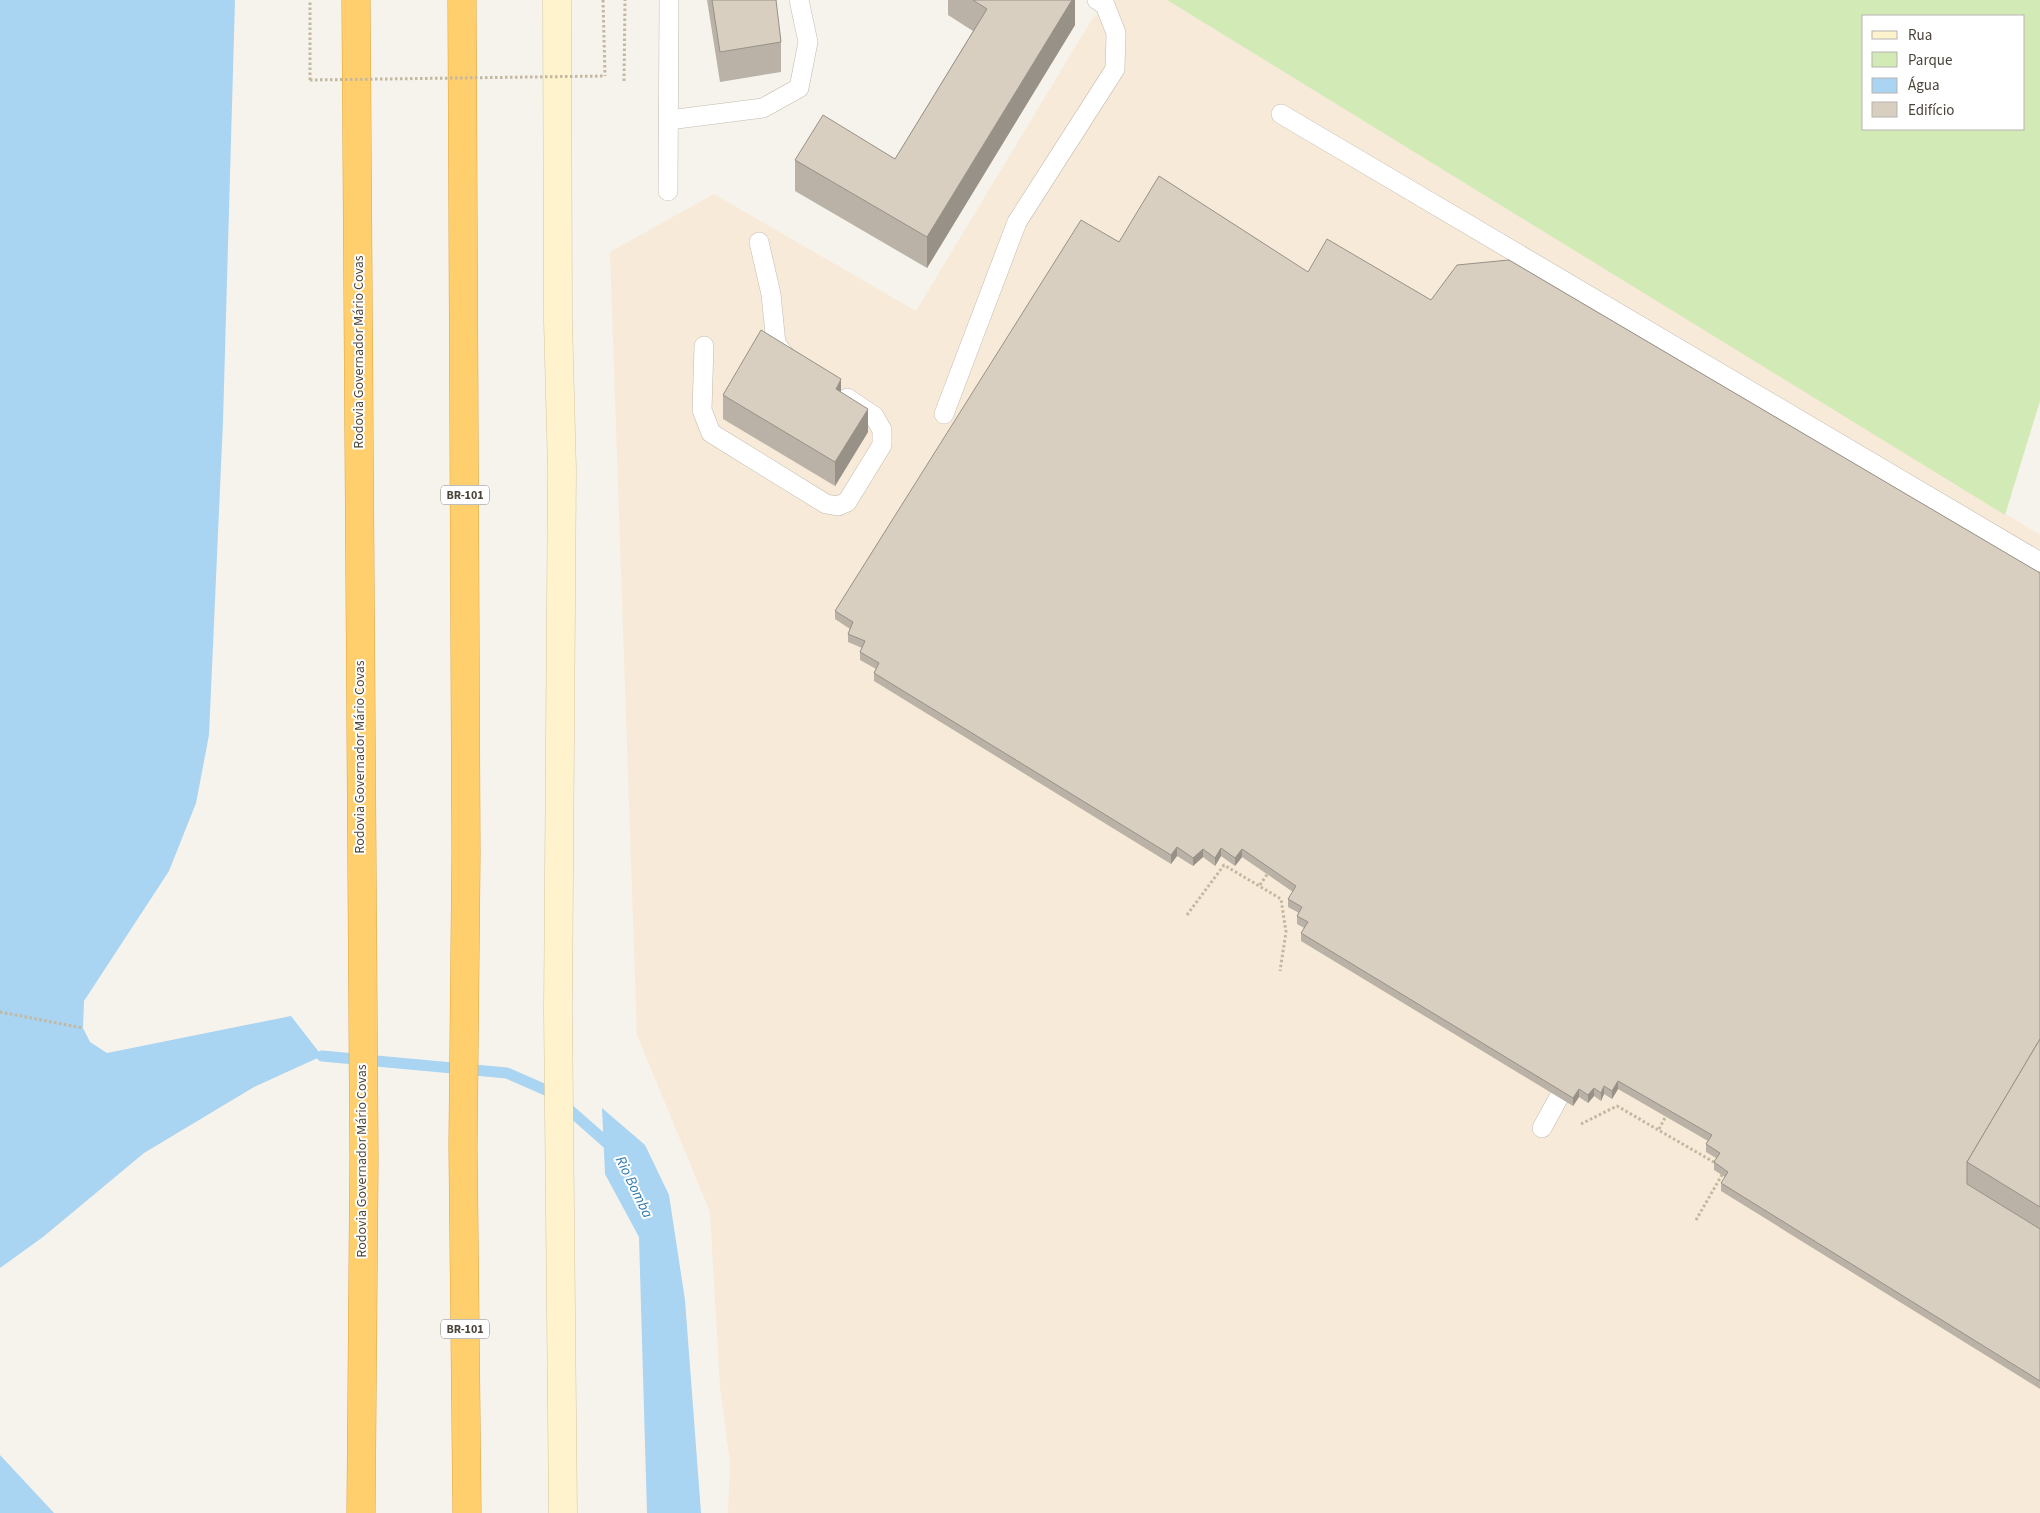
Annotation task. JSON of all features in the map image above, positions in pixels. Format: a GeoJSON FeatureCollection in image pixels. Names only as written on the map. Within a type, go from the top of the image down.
{"type":"FeatureCollection","features":[{"type":"Feature","properties":{"kind":"highway","name":"Rodovia Governador Mário Covas"},"geometry":{"type":"LineString","coordinates":[[356,0],[361,989],[364,1159],[361,1513]]}},
{"type":"Feature","properties":{"kind":"highway","name":"BR-101"},"geometry":{"type":"LineString","coordinates":[[462,0],[466,855],[463,1146],[467,1513]]}},
{"type":"Feature","properties":{"kind":"main road"},"geometry":{"type":"LineString","coordinates":[[557,0],[558,321],[562,470],[558,1010],[563,1513]]}},
{"type":"Feature","properties":{"kind":"lane"},"geometry":{"type":"LineString","coordinates":[[668,191],[669,0]]}},
{"type":"Feature","properties":{"kind":"lane"},"geometry":{"type":"LineString","coordinates":[[669,120],[763,108],[799,88],[808,42],[799,0]]}},
{"type":"Feature","properties":{"kind":"lane"},"geometry":{"type":"LineString","coordinates":[[944,414],[1018,222],[1114,69],[1116,32],[1105,6],[1097,0]]}},
{"type":"Feature","properties":{"kind":"lane"},"geometry":{"type":"LineString","coordinates":[[1281,114],[2040,562]]}},
{"type":"Feature","properties":{"kind":"lane"},"geometry":{"type":"LineString","coordinates":[[759,242],[771,294],[776,344],[791,362],[799,368]]}},
{"type":"Feature","properties":{"kind":"lane"},"geometry":{"type":"LineString","coordinates":[[704,346],[702,410],[711,433],[826,504],[838,506],[847,502],[882,444],[882,430],[874,416],[832,389]]}},
{"type":"Feature","properties":{"kind":"lane"},"geometry":{"type":"LineString","coordinates":[[1542,1128],[1559,1097]]}},
{"type":"Feature","properties":{"kind":"path"},"geometry":{"type":"LineString","coordinates":[[310,0],[310,80],[605,76],[603,0]]}},
{"type":"Feature","properties":{"kind":"path"},"geometry":{"type":"LineString","coordinates":[[624,81],[625,0]]}},
{"type":"Feature","properties":{"kind":"path"},"geometry":{"type":"LineString","coordinates":[[1187,915],[1224,864],[1260,885],[1281,899],[1286,932],[1280,971]]}},
{"type":"Feature","properties":{"kind":"path"},"geometry":{"type":"LineString","coordinates":[[1260,885],[1270,870]]}},
{"type":"Feature","properties":{"kind":"path"},"geometry":{"type":"LineString","coordinates":[[0,1012],[83,1028]]}},
{"type":"Feature","properties":{"kind":"path"},"geometry":{"type":"LineString","coordinates":[[1574,1129],[1586,1120],[1617,1106],[1725,1169],[1696,1220]]}},
{"type":"Feature","properties":{"kind":"path"},"geometry":{"type":"LineString","coordinates":[[1659,1129],[1672,1106]]}},
{"type":"Feature","properties":{"kind":"shaded area"},"geometry":{"type":"Polygon","coordinates":[[[1110,0],[1167,0],[2040,535],[2040,1513],[728,1513],[730,1463],[720,1387],[710,1212],[637,1035],[610,252],[714,194],[916,311],[1092,19],[1110,0]]]}},
{"type":"Feature","properties":{"kind":"green space"},"geometry":{"type":"Polygon","coordinates":[[[1167,0],[2040,0],[2040,401],[2005,515],[1167,0]]]}},
{"type":"Feature","properties":{"kind":"water"},"geometry":{"type":"Polygon","coordinates":[[[0,0],[235,0],[223,421],[209,735],[196,803],[169,871],[84,1001],[83,1028],[90,1042],[107,1053],[291,1016],[322,1056],[254,1087],[144,1153],[43,1237],[0,1268],[0,0]]]}},
{"type":"Feature","properties":{"kind":"water"},"geometry":{"type":"Polygon","coordinates":[[[602,1108],[645,1145],[669,1195],[685,1300],[701,1513],[647,1513],[639,1237],[605,1174],[602,1108]]]}},
{"type":"Feature","properties":{"kind":"water"},"geometry":{"type":"Polygon","coordinates":[[[0,1455],[54,1513],[0,1513],[0,1455]]]}},
{"type":"Feature","properties":{"kind":"building"},"geometry":{"type":"Polygon","coordinates":[[[712,0],[776,0],[781,42],[720,52],[712,0]]]}},
{"type":"Feature","properties":{"kind":"building"},"geometry":{"type":"Polygon","coordinates":[[[973,0],[1072,0],[927,237],[795,160],[823,115],[895,159],[987,9],[973,0]]]}},
{"type":"Feature","properties":{"kind":"building"},"geometry":{"type":"Polygon","coordinates":[[[1159,176],[1308,272],[1327,239],[1431,300],[1457,265],[1509,260],[2040,573],[2040,1039],[1967,1162],[1967,1184],[2040,1229],[2040,1381],[1721,1183],[1728,1172],[1714,1162],[1720,1153],[1706,1144],[1712,1135],[1618,1081],[1612,1091],[1604,1086],[1601,1093],[1594,1088],[1588,1095],[1579,1089],[1573,1098],[1301,933],[1308,922],[1297,916],[1302,907],[1288,899],[1296,886],[1242,849],[1235,858],[1221,848],[1215,858],[1203,849],[1193,858],[1177,847],[1171,855],[874,673],[879,663],[860,652],[865,641],[848,634],[853,622],[835,611],[1081,220],[1119,242],[1159,176]]]}},
{"type":"Feature","properties":{"kind":"building"},"geometry":{"type":"Polygon","coordinates":[[[761,330],[841,379],[836,389],[868,409],[835,462],[723,395],[761,330]]]}},
{"type":"Feature","properties":{"kind":"building"},"geometry":{"type":"Polygon","coordinates":[[[2040,1039],[2040,1207],[1967,1162],[2040,1039]]]}},
{"type":"Feature","properties":{"kind":"waterway","name":"Rio Bomba"},"geometry":{"type":"LineString","coordinates":[[322,1056],[507,1073],[548,1091],[615,1150]]}}]}
